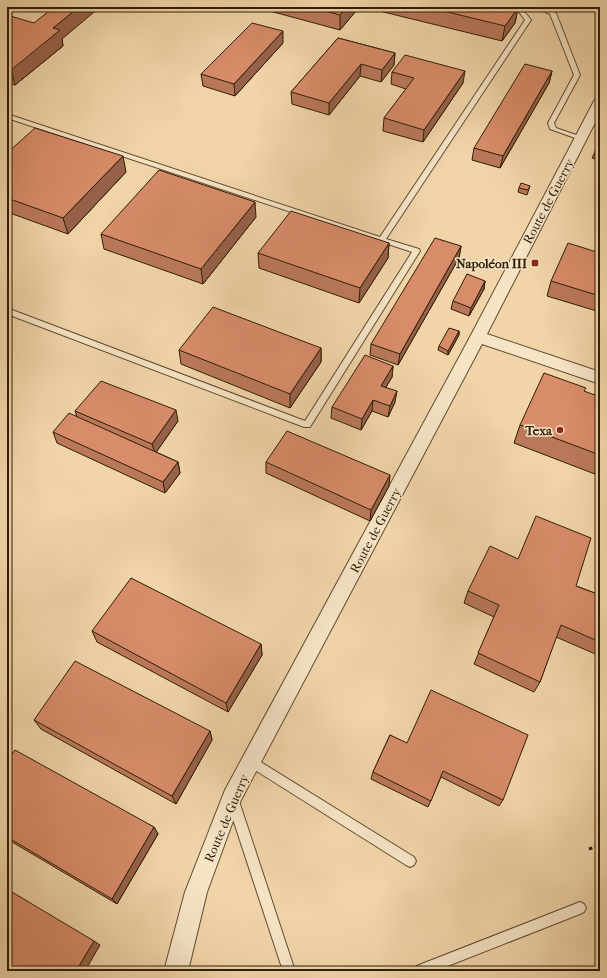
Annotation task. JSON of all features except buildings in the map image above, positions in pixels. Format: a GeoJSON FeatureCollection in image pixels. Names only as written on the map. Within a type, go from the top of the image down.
{"type":"FeatureCollection","features":[{"type":"Feature","properties":{"kind":"street","name":"Route de Guerry"},"geometry":{"type":"LineString","coordinates":[[176,971],[196,892],[232,797],[478,337],[600,101]]}},
{"type":"Feature","properties":{"kind":"street"},"geometry":{"type":"LineString","coordinates":[[478,337],[600,378]]}},
{"type":"Feature","properties":{"kind":"lane"},"geometry":{"type":"LineString","coordinates":[[382,240],[528,20],[521,11],[504,7]]}},
{"type":"Feature","properties":{"kind":"lane"},"geometry":{"type":"LineString","coordinates":[[537,7],[553,13],[577,75],[551,123],[553,129],[580,138]]}},
{"type":"Feature","properties":{"kind":"lane"},"geometry":{"type":"LineString","coordinates":[[7,116],[416,251],[307,425],[7,310]]}},
{"type":"Feature","properties":{"kind":"lane"},"geometry":{"type":"LineString","coordinates":[[251,761],[410,861]]}},
{"type":"Feature","properties":{"kind":"lane"},"geometry":{"type":"LineString","coordinates":[[232,797],[289,971]]}},
{"type":"Feature","properties":{"kind":"lane"},"geometry":{"type":"LineString","coordinates":[[419,971],[580,908]]}},
{"type":"Feature","properties":{"kind":"path"},"geometry":{"type":"LineString","coordinates":[[589,849],[600,845]]}},
{"type":"Feature","properties":{"kind":"place","name":"Napoléon III"},"geometry":{"type":"Point","coordinates":[535,263]}},
{"type":"Feature","properties":{"kind":"place","name":"Texa"},"geometry":{"type":"Point","coordinates":[560,430]}}]}
